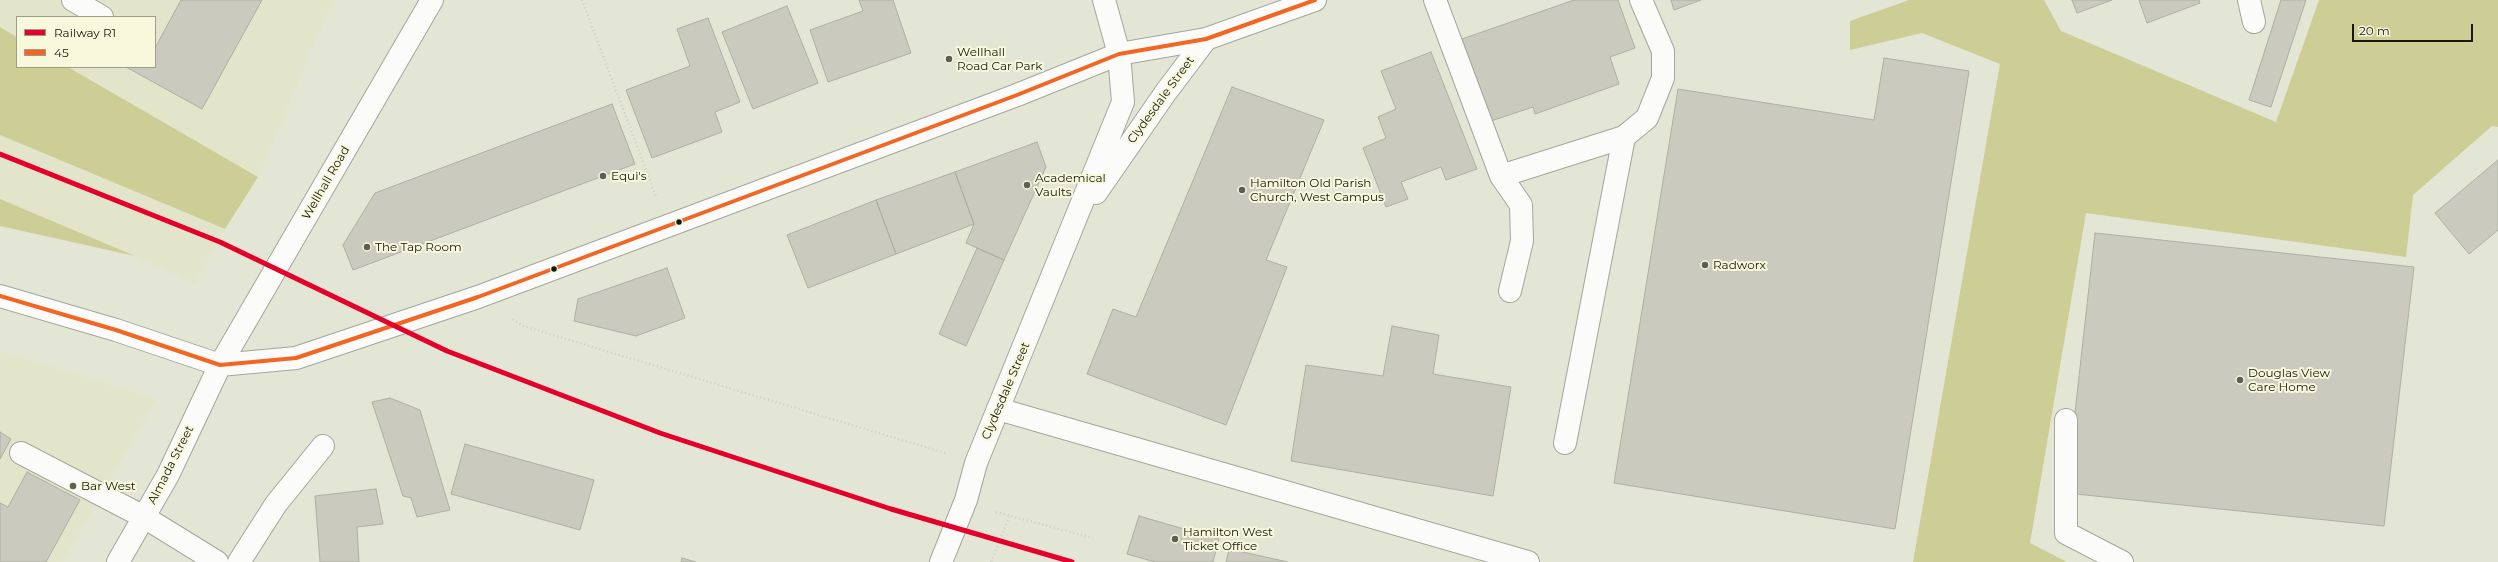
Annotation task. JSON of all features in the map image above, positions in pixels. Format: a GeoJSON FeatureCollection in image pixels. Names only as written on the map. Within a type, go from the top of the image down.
{"type":"FeatureCollection","features":[{"type":"Feature","properties":{"kind":"main road"},"geometry":{"type":"LineString","coordinates":[[73,0],[100,16]]}},
{"type":"Feature","properties":{"kind":"main road","name":"Wellhall Road"},"geometry":{"type":"LineString","coordinates":[[220,365],[432,0]]}},
{"type":"Feature","properties":{"kind":"main road","name":"Clydesdale Street"},"geometry":{"type":"LineString","coordinates":[[941,562],[966,500],[976,463],[1076,221],[1123,102],[1119,54],[1104,0]]}},
{"type":"Feature","properties":{"kind":"main road"},"geometry":{"type":"LineString","coordinates":[[0,296],[116,330],[220,365],[296,358],[478,297],[1119,54],[1206,39],[1315,0]]}},
{"type":"Feature","properties":{"kind":"main road"},"geometry":{"type":"LineString","coordinates":[[1435,0],[1501,176],[1521,205],[1522,241],[1510,291]]}},
{"type":"Feature","properties":{"kind":"main road"},"geometry":{"type":"LineString","coordinates":[[1501,176],[1624,137],[1646,118],[1663,78],[1663,51],[1641,0]]}},
{"type":"Feature","properties":{"kind":"main road"},"geometry":{"type":"LineString","coordinates":[[2249,0],[2254,22]]}},
{"type":"Feature","properties":{"kind":"main road","name":"Clydesdale Street"},"geometry":{"type":"LineString","coordinates":[[1076,221],[1166,92],[1206,39]]}},
{"type":"Feature","properties":{"kind":"main road"},"geometry":{"type":"LineString","coordinates":[[1565,443],[1624,137]]}},
{"type":"Feature","properties":{"kind":"main road","name":"Almada Street"},"geometry":{"type":"LineString","coordinates":[[118,562],[168,475],[220,365]]}},
{"type":"Feature","properties":{"kind":"main road"},"geometry":{"type":"LineString","coordinates":[[998,408],[1528,562]]}},
{"type":"Feature","properties":{"kind":"main road"},"geometry":{"type":"LineString","coordinates":[[2066,420],[2066,533],[2122,562]]}},
{"type":"Feature","properties":{"kind":"main road"},"geometry":{"type":"LineString","coordinates":[[239,562],[276,504],[323,446]]}},
{"type":"Feature","properties":{"kind":"main road"},"geometry":{"type":"LineString","coordinates":[[21,453],[144,517],[217,562]]}},
{"type":"Feature","properties":{"kind":"path"},"geometry":{"type":"LineString","coordinates":[[582,0],[668,226]]}},
{"type":"Feature","properties":{"kind":"path"},"geometry":{"type":"LineString","coordinates":[[478,297],[523,326],[976,463]]}},
{"type":"Feature","properties":{"kind":"path"},"geometry":{"type":"LineString","coordinates":[[991,562],[1009,517],[1093,538]]}},
{"type":"Feature","properties":{"kind":"shaded area"},"geometry":{"type":"Polygon","coordinates":[[[0,0],[333,0],[258,177],[70,68],[156,68],[156,16],[16,16],[16,36],[0,27],[0,0]]]}},
{"type":"Feature","properties":{"kind":"shaded area"},"geometry":{"type":"Polygon","coordinates":[[[0,135],[225,229],[195,283],[0,199],[0,135]]]}},
{"type":"Feature","properties":{"kind":"shaded area"},"geometry":{"type":"Polygon","coordinates":[[[0,351],[156,399],[63,562],[0,562],[0,351]]]}},
{"type":"Feature","properties":{"kind":"green space"},"geometry":{"type":"Polygon","coordinates":[[[1909,0],[2044,0],[2061,31],[2276,122],[2319,0],[2498,0],[2498,127],[2492,126],[2413,195],[2406,257],[2086,213],[2030,543],[2067,562],[1913,562],[2000,64],[1922,33],[1850,50],[1850,21],[1909,0]]]}},
{"type":"Feature","properties":{"kind":"green space"},"geometry":{"type":"Polygon","coordinates":[[[0,27],[16,36],[16,68],[70,68],[258,177],[225,229],[0,135],[0,27]]]}},
{"type":"Feature","properties":{"kind":"green space"},"geometry":{"type":"Polygon","coordinates":[[[0,199],[135,256],[0,226],[0,199]]]}},
{"type":"Feature","properties":{"kind":"building"},"geometry":{"type":"Polygon","coordinates":[[[181,0],[262,0],[202,109],[128,68],[156,68],[156,46],[181,0]]]}},
{"type":"Feature","properties":{"kind":"building"},"geometry":{"type":"Polygon","coordinates":[[[859,0],[893,0],[911,53],[828,82],[810,30],[863,11],[859,0]]]}},
{"type":"Feature","properties":{"kind":"building"},"geometry":{"type":"Polygon","coordinates":[[[1574,0],[1618,0],[1635,48],[1610,57],[1619,84],[1535,114],[1533,107],[1491,121],[1462,39],[1574,0]]]}},
{"type":"Feature","properties":{"kind":"building"},"geometry":{"type":"Polygon","coordinates":[[[1671,0],[1701,0],[1674,10],[1671,0]]]}},
{"type":"Feature","properties":{"kind":"building"},"geometry":{"type":"Polygon","coordinates":[[[2072,0],[2112,0],[2077,13],[2072,0]]]}},
{"type":"Feature","properties":{"kind":"building"},"geometry":{"type":"Polygon","coordinates":[[[2139,0],[2199,0],[2200,3],[2147,23],[2139,0]]]}},
{"type":"Feature","properties":{"kind":"building"},"geometry":{"type":"Polygon","coordinates":[[[2281,0],[2306,0],[2271,107],[2249,100],[2281,0]]]}},
{"type":"Feature","properties":{"kind":"building"},"geometry":{"type":"Polygon","coordinates":[[[787,6],[818,83],[753,109],[722,32],[787,6]]]}},
{"type":"Feature","properties":{"kind":"building"},"geometry":{"type":"Polygon","coordinates":[[[708,18],[740,102],[715,112],[722,132],[652,158],[626,90],[690,66],[677,29],[708,18]]]}},
{"type":"Feature","properties":{"kind":"building"},"geometry":{"type":"Polygon","coordinates":[[[1431,52],[1477,169],[1446,180],[1441,167],[1401,182],[1408,199],[1386,207],[1363,148],[1386,138],[1378,117],[1396,109],[1381,71],[1431,52]]]}},
{"type":"Feature","properties":{"kind":"building"},"geometry":{"type":"Polygon","coordinates":[[[1884,58],[1969,71],[1895,529],[1614,483],[1678,89],[1874,120],[1884,58]]]}},
{"type":"Feature","properties":{"kind":"building","name":"Hamilton Old Parish Church, West Campus"},"geometry":{"type":"Polygon","coordinates":[[[1232,87],[1324,120],[1266,260],[1287,267],[1226,425],[1087,374],[1113,309],[1136,317],[1232,87]]]}},
{"type":"Feature","properties":{"kind":"building"},"geometry":{"type":"Polygon","coordinates":[[[612,104],[635,164],[353,270],[343,245],[375,193],[612,104]]]}},
{"type":"Feature","properties":{"kind":"building"},"geometry":{"type":"Polygon","coordinates":[[[1037,142],[1046,167],[1004,260],[966,243],[974,224],[955,172],[1037,142]]]}},
{"type":"Feature","properties":{"kind":"building"},"geometry":{"type":"Polygon","coordinates":[[[2498,160],[2498,230],[2469,254],[2435,213],[2498,160]]]}},
{"type":"Feature","properties":{"kind":"building"},"geometry":{"type":"Polygon","coordinates":[[[955,172],[974,224],[896,254],[876,200],[955,172]]]}},
{"type":"Feature","properties":{"kind":"building"},"geometry":{"type":"Polygon","coordinates":[[[876,200],[896,254],[808,288],[787,235],[876,200]]]}},
{"type":"Feature","properties":{"kind":"building","name":"Douglas View Care Home"},"geometry":{"type":"Polygon","coordinates":[[[2095,233],[2414,267],[2384,526],[2066,493],[2095,233]]]}},
{"type":"Feature","properties":{"kind":"building"},"geometry":{"type":"Polygon","coordinates":[[[977,248],[1004,260],[966,346],[939,334],[977,248]]]}},
{"type":"Feature","properties":{"kind":"building"},"geometry":{"type":"Polygon","coordinates":[[[667,268],[685,318],[636,336],[574,321],[578,299],[667,268]]]}},
{"type":"Feature","properties":{"kind":"building"},"geometry":{"type":"Polygon","coordinates":[[[1392,326],[1439,335],[1433,374],[1511,387],[1493,496],[1291,461],[1306,365],[1383,376],[1392,326]]]}},
{"type":"Feature","properties":{"kind":"building"},"geometry":{"type":"Polygon","coordinates":[[[390,398],[420,410],[450,510],[417,517],[411,498],[403,496],[372,402],[390,398]]]}},
{"type":"Feature","properties":{"kind":"building"},"geometry":{"type":"Polygon","coordinates":[[[0,432],[11,439],[0,459],[0,432]]]}},
{"type":"Feature","properties":{"kind":"building"},"geometry":{"type":"Polygon","coordinates":[[[465,444],[594,480],[580,530],[451,494],[465,444]]]}},
{"type":"Feature","properties":{"kind":"building"},"geometry":{"type":"Polygon","coordinates":[[[27,472],[80,500],[46,562],[0,562],[0,503],[8,507],[27,472]]]}},
{"type":"Feature","properties":{"kind":"building"},"geometry":{"type":"Polygon","coordinates":[[[376,489],[383,524],[357,527],[359,562],[320,562],[315,496],[376,489]]]}},
{"type":"Feature","properties":{"kind":"building","name":"Hamilton West Ticket Office"},"geometry":{"type":"Polygon","coordinates":[[[1139,516],[1219,539],[1213,562],[1155,562],[1127,554],[1139,516]]]}},
{"type":"Feature","properties":{"kind":"building"},"geometry":{"type":"Polygon","coordinates":[[[1229,549],[1288,562],[1226,562],[1229,549]]]}},
{"type":"Feature","properties":{"kind":"building"},"geometry":{"type":"Polygon","coordinates":[[[682,558],[696,562],[681,562],[682,558]]]}},
{"type":"Feature","properties":{"kind":"rail line","name":"R1"},"geometry":{"type":"LineString","coordinates":[[0,154],[220,242],[447,351],[660,433],[891,509],[1072,562]]}},
{"type":"Feature","properties":{"kind":"transit line","name":"45"},"geometry":{"type":"LineString","coordinates":[[0,296],[116,330],[220,365],[296,358],[478,297],[1017,95],[1119,54],[1206,39],[1315,0]]}},
{"type":"Feature","properties":{"kind":"place","name":"Wellhall Road Car Park"},"geometry":{"type":"Point","coordinates":[949,59]}},
{"type":"Feature","properties":{"kind":"place","name":"Equi's"},"geometry":{"type":"Point","coordinates":[603,176]}},
{"type":"Feature","properties":{"kind":"place","name":"Academical Vaults"},"geometry":{"type":"Point","coordinates":[1027,185]}},
{"type":"Feature","properties":{"kind":"place","name":"Hamilton Old Parish Church, West Campus"},"geometry":{"type":"Point","coordinates":[1242,190]}},
{"type":"Feature","properties":{"kind":"place","name":"The Tap Room"},"geometry":{"type":"Point","coordinates":[367,247]}},
{"type":"Feature","properties":{"kind":"place","name":"Radworx"},"geometry":{"type":"Point","coordinates":[1705,265]}},
{"type":"Feature","properties":{"kind":"place","name":"Douglas View Care Home"},"geometry":{"type":"Point","coordinates":[2240,380]}},
{"type":"Feature","properties":{"kind":"place","name":"Bar West"},"geometry":{"type":"Point","coordinates":[73,486]}},
{"type":"Feature","properties":{"kind":"place","name":"Hamilton West Ticket Office"},"geometry":{"type":"Point","coordinates":[1175,539]}}]}
